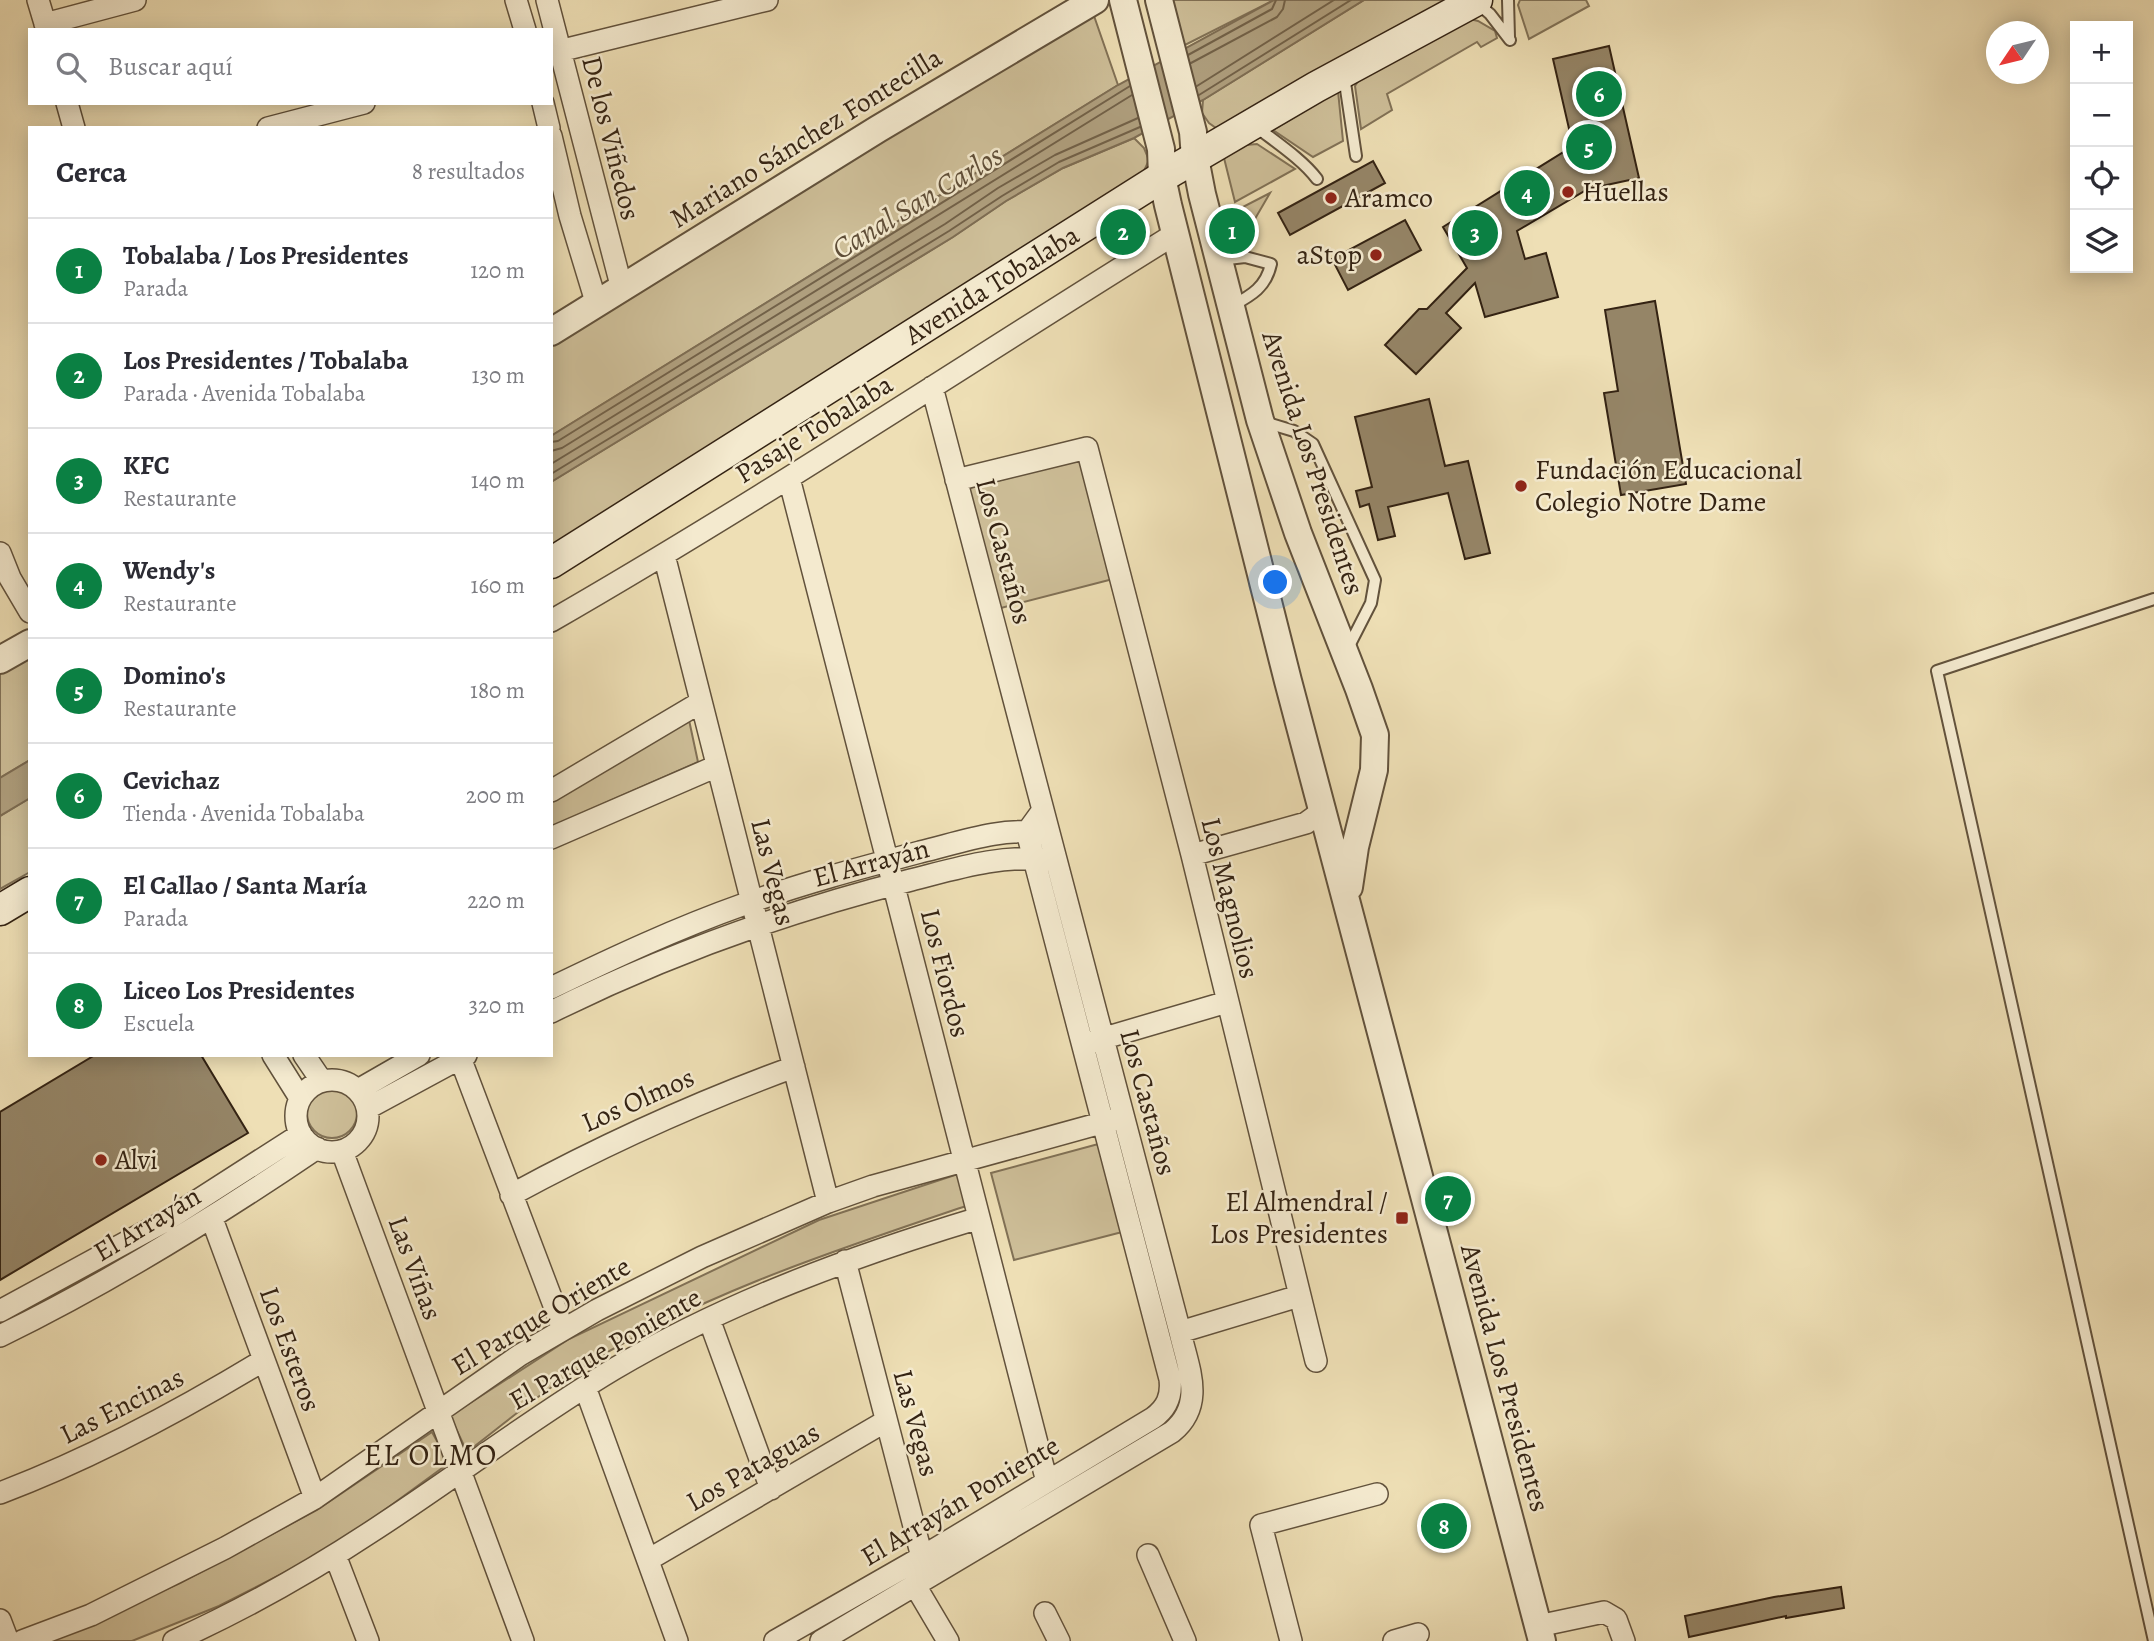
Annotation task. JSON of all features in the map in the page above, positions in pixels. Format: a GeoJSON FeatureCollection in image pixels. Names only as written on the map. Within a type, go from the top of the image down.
{"type":"FeatureCollection","features":[{"type":"Feature","properties":{"kind":"main road","name":"Avenida Tobalaba"},"geometry":{"type":"LineString","coordinates":[[553,562],[1163,177],[1252,123],[1476,1]]}},
{"type":"Feature","properties":{"kind":"main road"},"geometry":{"type":"LineString","coordinates":[[0,910],[28,893]]}},
{"type":"Feature","properties":{"kind":"street"},"geometry":{"type":"LineString","coordinates":[[38,0],[46,27],[135,0]]}},
{"type":"Feature","properties":{"kind":"street"},"geometry":{"type":"LineString","coordinates":[[516,0],[524,28]]}},
{"type":"Feature","properties":{"kind":"street","name":"De los Viñedos"},"geometry":{"type":"LineString","coordinates":[[547,0],[551,28]]}},
{"type":"Feature","properties":{"kind":"street"},"geometry":{"type":"LineString","coordinates":[[555,51],[718,7],[767,0]]}},
{"type":"Feature","properties":{"kind":"street","name":"Mariano Sánchez Fontecilla"},"geometry":{"type":"LineString","coordinates":[[553,331],[878,129],[1095,0]]}},
{"type":"Feature","properties":{"kind":"street","name":"Avenida Los Presidentes"},"geometry":{"type":"LineString","coordinates":[[1123,0],[1159,141],[1163,177],[1175,234],[1288,681],[1540,1634],[1604,1612],[1616,1619],[1623,1641]]}},
{"type":"Feature","properties":{"kind":"street","name":"Avenida Los Presidentes"},"geometry":{"type":"LineString","coordinates":[[1158,0],[1192,126],[1195,158],[1218,260],[1260,420],[1298,533],[1374,735],[1374,770],[1352,862],[1347,902]]}},
{"type":"Feature","properties":{"kind":"street","name":"De los Viñedos"},"geometry":{"type":"LineString","coordinates":[[555,51],[622,289]]}},
{"type":"Feature","properties":{"kind":"street"},"geometry":{"type":"LineString","coordinates":[[68,105],[73,126]]}},
{"type":"Feature","properties":{"kind":"street"},"geometry":{"type":"LineString","coordinates":[[276,126],[356,105]]}},
{"type":"Feature","properties":{"kind":"street","name":"De los Viñedos"},"geometry":{"type":"LineString","coordinates":[[543,105],[549,126]]}},
{"type":"Feature","properties":{"kind":"street","name":"De los Viñedos"},"geometry":{"type":"LineString","coordinates":[[553,152],[561,218],[597,304]]}},
{"type":"Feature","properties":{"kind":"street","name":"Pasaje Tobalaba"},"geometry":{"type":"LineString","coordinates":[[553,620],[789,478],[1175,234]]}},
{"type":"Feature","properties":{"kind":"street"},"geometry":{"type":"LineString","coordinates":[[1189,286],[1194,292],[1227,298]]}},
{"type":"Feature","properties":{"kind":"street"},"geometry":{"type":"LineString","coordinates":[[1205,352],[1219,339],[1230,339],[1239,343]]}},
{"type":"Feature","properties":{"kind":"street","name":"Los Castaños"},"geometry":{"type":"LineString","coordinates":[[932,387],[1056,862],[1093,1042],[1113,1120],[1170,1379],[1168,1402]]}},
{"type":"Feature","properties":{"kind":"street","name":"Los Magnolios"},"geometry":{"type":"LineString","coordinates":[[956,480],[1087,448],[1192,855],[1316,1361]]}},
{"type":"Feature","properties":{"kind":"street","name":"Los Fiordos"},"geometry":{"type":"LineString","coordinates":[[789,478],[1047,1482]]}},
{"type":"Feature","properties":{"kind":"street"},"geometry":{"type":"LineString","coordinates":[[0,553],[10,578],[28,609]]}},
{"type":"Feature","properties":{"kind":"street","name":"Las Vegas"},"geometry":{"type":"LineString","coordinates":[[664,555],[828,1202]]}},
{"type":"Feature","properties":{"kind":"street"},"geometry":{"type":"LineString","coordinates":[[0,660],[28,644]]}},
{"type":"Feature","properties":{"kind":"street"},"geometry":{"type":"LineString","coordinates":[[553,790],[701,702]]}},
{"type":"Feature","properties":{"kind":"street"},"geometry":{"type":"LineString","coordinates":[[553,837],[717,766]]}},
{"type":"Feature","properties":{"kind":"street"},"geometry":{"type":"LineString","coordinates":[[1192,855],[1306,823],[1324,810],[1343,816],[1356,814],[1365,807]]}},
{"type":"Feature","properties":{"kind":"street"},"geometry":{"type":"LineString","coordinates":[[1027,832],[1043,810]]}},
{"type":"Feature","properties":{"kind":"street","name":"Los Castaños"},"geometry":{"type":"LineString","coordinates":[[1027,832],[1093,1042]]}},
{"type":"Feature","properties":{"kind":"street","name":"El Arrayán"},"geometry":{"type":"LineString","coordinates":[[553,987],[752,902],[887,861],[985,836],[1027,832],[1049,835]]}},
{"type":"Feature","properties":{"kind":"street","name":"El Arrayán"},"geometry":{"type":"LineString","coordinates":[[553,1011],[633,974],[758,926],[893,884],[1003,859],[1056,862]]}},
{"type":"Feature","properties":{"kind":"street"},"geometry":{"type":"LineString","coordinates":[[1093,1042],[1227,1002]]}},
{"type":"Feature","properties":{"kind":"street"},"geometry":{"type":"LineString","coordinates":[[274,1057],[300,1098]]}},
{"type":"Feature","properties":{"kind":"street"},"geometry":{"type":"LineString","coordinates":[[305,1057],[321,1080]]}},
{"type":"Feature","properties":{"kind":"street"},"geometry":{"type":"LineString","coordinates":[[363,1099],[416,1057]]}},
{"type":"Feature","properties":{"kind":"street"},"geometry":{"type":"LineString","coordinates":[[363,1099],[459,1057]]}},
{"type":"Feature","properties":{"kind":"street"},"geometry":{"type":"LineString","coordinates":[[461,1057],[563,1329]]}},
{"type":"Feature","properties":{"kind":"street","name":"Los Olmos"},"geometry":{"type":"LineString","coordinates":[[511,1195],[605,1145],[669,1115],[794,1067]]}},
{"type":"Feature","properties":{"kind":"street"},"geometry":{"type":"LineString","coordinates":[[321,1080],[347,1082],[363,1099],[368,1122],[363,1135],[354,1145],[342,1151],[317,1148],[301,1134],[296,1122],[300,1098],[309,1087],[321,1080]]}},
{"type":"Feature","properties":{"kind":"street","name":"Los Castaños"},"geometry":{"type":"LineString","coordinates":[[1113,1120],[1180,1332],[1192,1385],[1191,1409]]}},
{"type":"Feature","properties":{"kind":"street","name":"El Parque Oriente"},"geometry":{"type":"LineString","coordinates":[[22,1641],[91,1615],[225,1548],[315,1498],[510,1362],[563,1329],[702,1257],[828,1202],[884,1183],[1113,1120]]}},
{"type":"Feature","properties":{"kind":"street","name":"El Arrayán"},"geometry":{"type":"LineString","coordinates":[[0,1311],[167,1220],[301,1134]]}},
{"type":"Feature","properties":{"kind":"street","name":"El Arrayán"},"geometry":{"type":"LineString","coordinates":[[0,1336],[95,1288],[212,1219],[317,1148]]}},
{"type":"Feature","properties":{"kind":"street","name":"Las Viñas"},"geometry":{"type":"LineString","coordinates":[[342,1151],[523,1641]]}},
{"type":"Feature","properties":{"kind":"street","name":"El Parque Poniente"},"geometry":{"type":"LineString","coordinates":[[174,1641],[248,1605],[335,1555],[585,1387],[641,1353],[709,1319],[845,1261],[979,1218]]}},
{"type":"Feature","properties":{"kind":"street","name":"Los Esteros"},"geometry":{"type":"LineString","coordinates":[[212,1219],[315,1498]]}},
{"type":"Feature","properties":{"kind":"street","name":"Las Vegas"},"geometry":{"type":"LineString","coordinates":[[845,1261],[922,1557]]}},
{"type":"Feature","properties":{"kind":"street"},"geometry":{"type":"LineString","coordinates":[[1180,1332],[1299,1296]]}},
{"type":"Feature","properties":{"kind":"street"},"geometry":{"type":"LineString","coordinates":[[709,1319],[771,1489]]}},
{"type":"Feature","properties":{"kind":"street","name":"Las Encinas"},"geometry":{"type":"LineString","coordinates":[[0,1493],[132,1435],[264,1360]]}},
{"type":"Feature","properties":{"kind":"street"},"geometry":{"type":"LineString","coordinates":[[585,1387],[677,1641]]}},
{"type":"Feature","properties":{"kind":"street","name":"El Arrayán Poniente"},"geometry":{"type":"LineString","coordinates":[[775,1641],[922,1557],[1153,1418],[1168,1402]]}},
{"type":"Feature","properties":{"kind":"street","name":"El Arrayán Poniente"},"geometry":{"type":"LineString","coordinates":[[821,1641],[916,1587],[1172,1432],[1181,1425],[1191,1409]]}},
{"type":"Feature","properties":{"kind":"street","name":"Los Pataguas"},"geometry":{"type":"LineString","coordinates":[[648,1560],[886,1421]]}},
{"type":"Feature","properties":{"kind":"street"},"geometry":{"type":"LineString","coordinates":[[1284,1639],[1261,1525],[1377,1494]]}},
{"type":"Feature","properties":{"kind":"street"},"geometry":{"type":"LineString","coordinates":[[335,1555],[368,1641]]}},
{"type":"Feature","properties":{"kind":"street"},"geometry":{"type":"LineString","coordinates":[[1149,1555],[1185,1641]]}},
{"type":"Feature","properties":{"kind":"street"},"geometry":{"type":"LineString","coordinates":[[916,1587],[948,1641]]}},
{"type":"Feature","properties":{"kind":"street"},"geometry":{"type":"LineString","coordinates":[[1045,1613],[1059,1641]]}},
{"type":"Feature","properties":{"kind":"street"},"geometry":{"type":"LineString","coordinates":[[0,1620],[8,1641]]}},
{"type":"Feature","properties":{"kind":"street"},"geometry":{"type":"LineString","coordinates":[[1394,1641],[1418,1634]]}},
{"type":"Feature","properties":{"kind":"lane"},"geometry":{"type":"LineString","coordinates":[[1476,1],[1510,40],[1508,0]]}},
{"type":"Feature","properties":{"kind":"lane"},"geometry":{"type":"LineString","coordinates":[[1343,72],[1356,156]]}},
{"type":"Feature","properties":{"kind":"lane"},"geometry":{"type":"LineString","coordinates":[[1252,123],[1317,178]]}},
{"type":"Feature","properties":{"kind":"lane"},"geometry":{"type":"LineString","coordinates":[[1218,260],[1245,257],[1271,264],[1268,279],[1255,293],[1227,298]]}},
{"type":"Feature","properties":{"kind":"lane"},"geometry":{"type":"LineString","coordinates":[[1260,420],[1294,431],[1313,444],[1375,580],[1371,603],[1345,654]]}},
{"type":"Feature","properties":{"kind":"lane"},"geometry":{"type":"LineString","coordinates":[[2154,599],[1937,671],[2154,1641]]}},
{"type":"Feature","properties":{"kind":"shaded area"},"geometry":{"type":"Polygon","coordinates":[[[1168,0],[1274,0],[1179,48],[1168,0]]]}},
{"type":"Feature","properties":{"kind":"shaded area"},"geometry":{"type":"Polygon","coordinates":[[[1364,0],[1456,0],[1216,128],[1209,123],[1202,113],[1203,100],[1364,0]]]}},
{"type":"Feature","properties":{"kind":"shaded area"},"geometry":{"type":"Polygon","coordinates":[[[1520,0],[1586,0],[1589,6],[1529,39],[1518,5],[1520,0]]]}},
{"type":"Feature","properties":{"kind":"shaded area"},"geometry":{"type":"Polygon","coordinates":[[[1093,13],[1118,85],[553,435],[553,339],[1093,13]]]}},
{"type":"Feature","properties":{"kind":"shaded area"},"geometry":{"type":"Polygon","coordinates":[[[1466,18],[1478,21],[1495,31],[1497,38],[1481,47],[1477,42],[1387,94],[1392,110],[1361,129],[1355,86],[1360,78],[1466,18]]]}},
{"type":"Feature","properties":{"kind":"shaded area"},"geometry":{"type":"Polygon","coordinates":[[[1338,91],[1343,141],[1313,157],[1273,130],[1338,91]]]}},
{"type":"Feature","properties":{"kind":"shaded area"},"geometry":{"type":"Polygon","coordinates":[[[1134,138],[1144,148],[1149,160],[1143,173],[553,558],[553,481],[1063,168],[1134,138]]]}},
{"type":"Feature","properties":{"kind":"shaded area"},"geometry":{"type":"Polygon","coordinates":[[[1257,144],[1295,169],[1235,202],[1224,158],[1246,145],[1257,144]]]}},
{"type":"Feature","properties":{"kind":"shaded area"},"geometry":{"type":"Polygon","coordinates":[[[1270,193],[1245,236],[1237,210],[1270,193]]]}},
{"type":"Feature","properties":{"kind":"shaded area"},"geometry":{"type":"Polygon","coordinates":[[[1082,459],[1113,579],[997,609],[966,489],[1082,459]]]}},
{"type":"Feature","properties":{"kind":"shaded area"},"geometry":{"type":"Polygon","coordinates":[[[28,656],[28,761],[0,778],[0,673],[28,656]]]}},
{"type":"Feature","properties":{"kind":"shaded area"},"geometry":{"type":"Polygon","coordinates":[[[689,720],[698,762],[553,826],[553,801],[689,720]]]}},
{"type":"Feature","properties":{"kind":"shaded area"},"geometry":{"type":"Polygon","coordinates":[[[28,799],[28,873],[0,889],[0,816],[28,799]]]}},
{"type":"Feature","properties":{"kind":"shaded area"},"geometry":{"type":"Polygon","coordinates":[[[332,1088],[350,1095],[357,1113],[350,1131],[332,1138],[314,1131],[307,1113],[314,1095],[332,1088]]]}},
{"type":"Feature","properties":{"kind":"shaded area"},"geometry":{"type":"Polygon","coordinates":[[[1102,1143],[1126,1231],[1014,1260],[991,1173],[1102,1143]]]}},
{"type":"Feature","properties":{"kind":"shaded area"},"geometry":{"type":"Polygon","coordinates":[[[964,1172],[972,1204],[768,1276],[669,1320],[560,1381],[467,1452],[450,1416],[569,1339],[819,1220],[964,1172]]]}},
{"type":"Feature","properties":{"kind":"shaded area"},"geometry":{"type":"Polygon","coordinates":[[[432,1432],[449,1463],[334,1547],[219,1606],[132,1641],[49,1641],[180,1583],[317,1510],[432,1432]]]}},
{"type":"Feature","properties":{"kind":"water"},"geometry":{"type":"Polygon","coordinates":[[[1274,0],[1364,0],[1203,100],[1134,138],[1063,168],[1006,201],[953,237],[553,481],[553,435],[1118,85],[1274,0]]]}},
{"type":"Feature","properties":{"kind":"water"},"geometry":{"type":"Polygon","coordinates":[[[28,761],[28,799],[0,816],[0,778],[28,761]]]}},
{"type":"Feature","properties":{"kind":"building"},"geometry":{"type":"Polygon","coordinates":[[[1609,46],[1639,178],[1588,189],[1517,231],[1525,259],[1546,253],[1558,297],[1485,317],[1475,283],[1446,313],[1461,328],[1416,374],[1385,345],[1419,309],[1427,309],[1467,268],[1443,227],[1573,146],[1553,59],[1609,46]]]}},
{"type":"Feature","properties":{"kind":"building","name":"Aramco"},"geometry":{"type":"Polygon","coordinates":[[[1373,161],[1385,183],[1290,235],[1278,213],[1373,161]]]}},
{"type":"Feature","properties":{"kind":"building","name":"aStop"},"geometry":{"type":"Polygon","coordinates":[[[1405,220],[1421,250],[1348,290],[1332,259],[1405,220]]]}},
{"type":"Feature","properties":{"kind":"building"},"geometry":{"type":"Polygon","coordinates":[[[1655,301],[1686,484],[1621,495],[1604,393],[1618,391],[1605,310],[1655,301]]]}},
{"type":"Feature","properties":{"kind":"building"},"geometry":{"type":"Polygon","coordinates":[[[1429,399],[1445,466],[1468,461],[1490,553],[1465,559],[1448,493],[1388,507],[1395,536],[1378,540],[1369,504],[1360,507],[1356,491],[1372,487],[1355,417],[1429,399]]]}},
{"type":"Feature","properties":{"kind":"building","name":"Alvi"},"geometry":{"type":"Polygon","coordinates":[[[92,1057],[202,1057],[248,1133],[0,1280],[0,1112],[92,1057]]]}},
{"type":"Feature","properties":{"kind":"building"},"geometry":{"type":"Polygon","coordinates":[[[1841,1587],[1844,1608],[1786,1616],[1689,1637],[1685,1616],[1774,1597],[1841,1587]]]}},
{"type":"Feature","properties":{"kind":"place","name":"Cevichaz"},"geometry":{"type":"Point","coordinates":[1599,94]}},
{"type":"Feature","properties":{"kind":"place","name":"Domino's"},"geometry":{"type":"Point","coordinates":[1589,147]}},
{"type":"Feature","properties":{"kind":"place","name":"Huellas"},"geometry":{"type":"Point","coordinates":[1568,192]}},
{"type":"Feature","properties":{"kind":"place","name":"Wendy's"},"geometry":{"type":"Point","coordinates":[1527,193]}},
{"type":"Feature","properties":{"kind":"place","name":"Aramco"},"geometry":{"type":"Point","coordinates":[1331,198]}},
{"type":"Feature","properties":{"kind":"place","name":"Tobalaba / Los Presidentes"},"geometry":{"type":"Point","coordinates":[1232,231]}},
{"type":"Feature","properties":{"kind":"place","name":"Los Presidentes / Tobalaba"},"geometry":{"type":"Point","coordinates":[1123,232]}},
{"type":"Feature","properties":{"kind":"place","name":"KFC"},"geometry":{"type":"Point","coordinates":[1475,233]}},
{"type":"Feature","properties":{"kind":"place","name":"aStop"},"geometry":{"type":"Point","coordinates":[1376,255]}},
{"type":"Feature","properties":{"kind":"place","name":"Fundación Educacional Colegio Notre Dame"},"geometry":{"type":"Point","coordinates":[1521,486]}},
{"type":"Feature","properties":{"kind":"place","name":"Alvi"},"geometry":{"type":"Point","coordinates":[101,1160]}},
{"type":"Feature","properties":{"kind":"place","name":"El Callao / Santa María"},"geometry":{"type":"Point","coordinates":[1448,1199]}},
{"type":"Feature","properties":{"kind":"place","name":"El Almendral / Los Presidentes"},"geometry":{"type":"Point","coordinates":[1402,1218]}},
{"type":"Feature","properties":{"kind":"place","name":"Liceo Los Presidentes"},"geometry":{"type":"Point","coordinates":[1444,1526]}},
{"type":"Feature","properties":{"kind":"district","name":"EL OLMO"},"geometry":{"type":"Point","coordinates":[431,1455]}},
{"type":"Feature","properties":{"kind":"water label","name":"Canal San Carlos"},"geometry":{"type":"Point","coordinates":[917,202]}}]}
